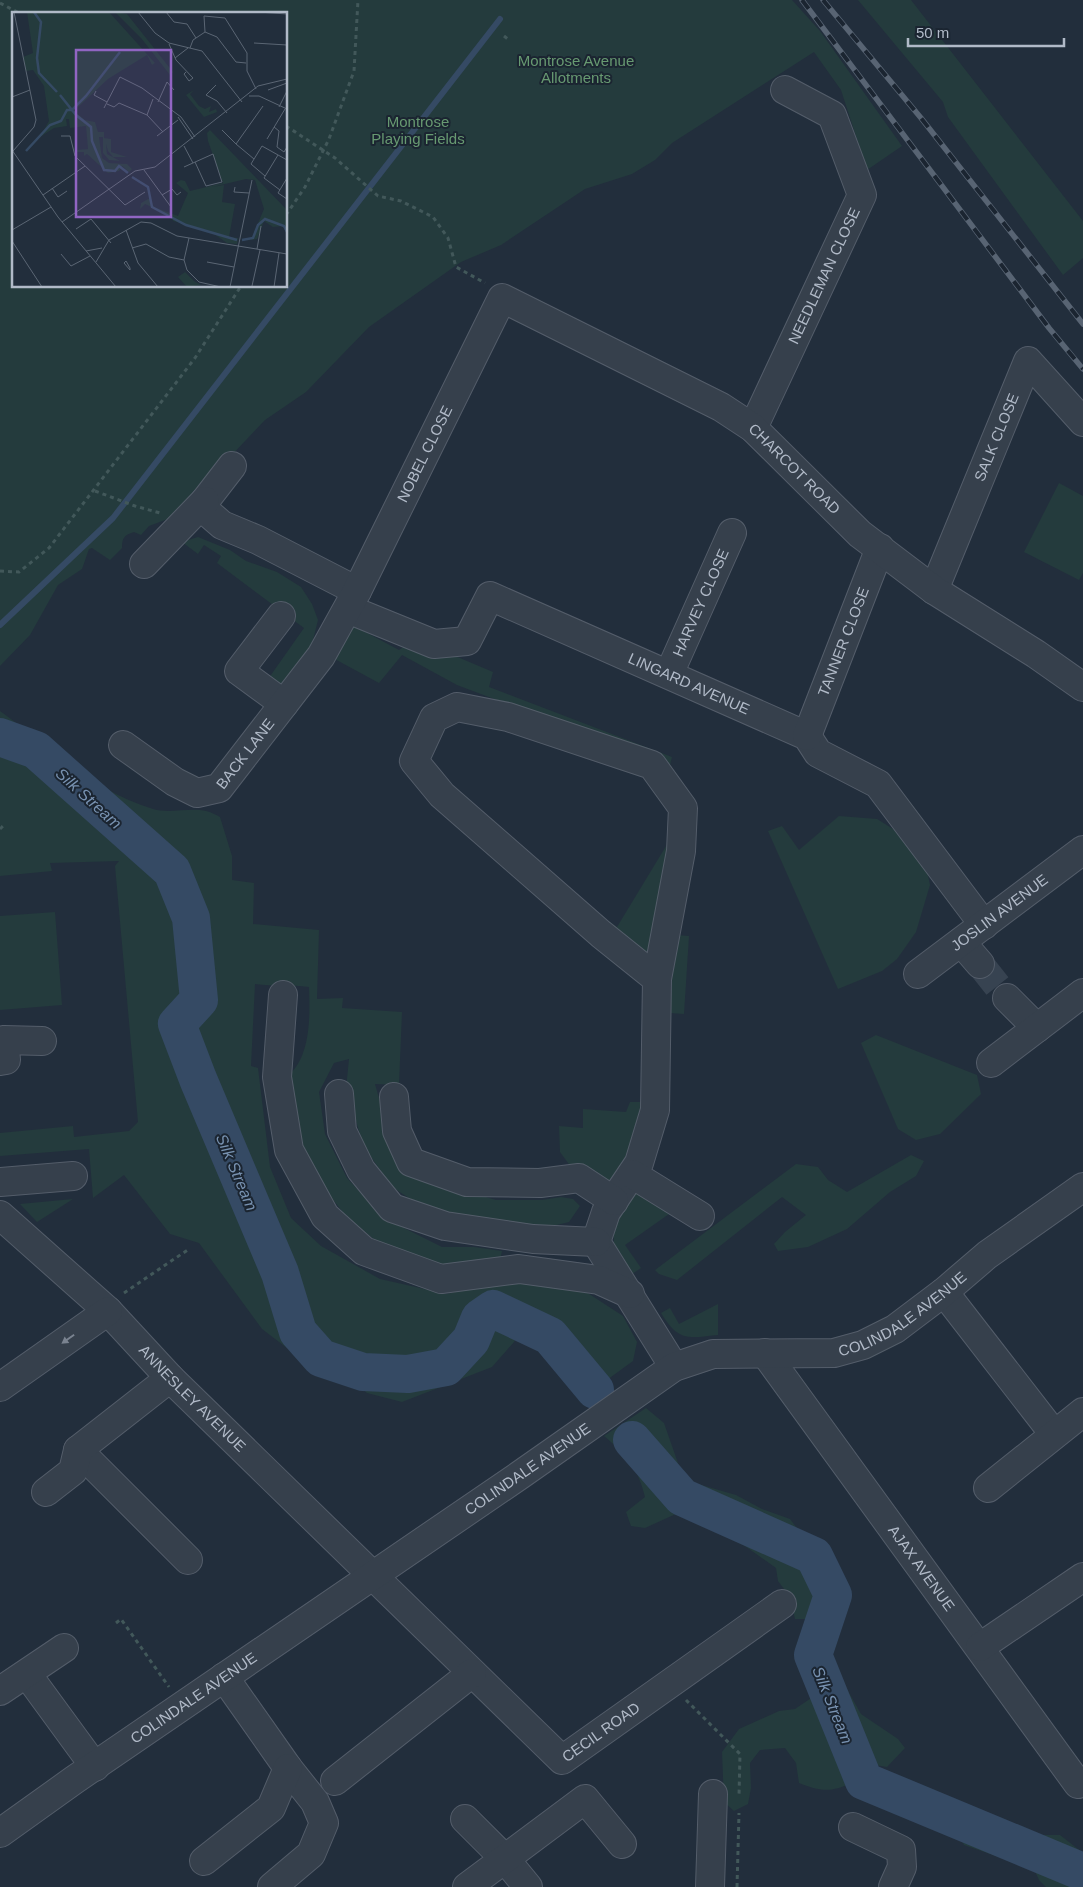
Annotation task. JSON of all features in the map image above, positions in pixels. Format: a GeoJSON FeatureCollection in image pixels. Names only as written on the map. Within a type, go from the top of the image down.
{"type":"FeatureCollection","features":[{"type":"Feature","properties":{"kind":"street","name":"NEEDLEMAN CLOSE"},"geometry":{"type":"LineString","coordinates":[[753,428],[862,194],[832,115],[785,90]]}},
{"type":"Feature","properties":{"kind":"street","name":"CHARCOT ROAD"},"geometry":{"type":"LineString","coordinates":[[497,308],[721,408],[753,428],[860,534],[934,590],[1036,654],[1083,687]]}},
{"type":"Feature","properties":{"kind":"street","name":"NOBEL CLOSE"},"geometry":{"type":"LineString","coordinates":[[322,656],[353,600],[497,308]]}},
{"type":"Feature","properties":{"kind":"street","name":"SALK CLOSE"},"geometry":{"type":"LineString","coordinates":[[934,590],[1028,361],[1083,422]]}},
{"type":"Feature","properties":{"kind":"street"},"geometry":{"type":"LineString","coordinates":[[144,564],[205,501],[232,466]]}},
{"type":"Feature","properties":{"kind":"street"},"geometry":{"type":"LineString","coordinates":[[205,501],[207,512],[222,524],[258,540],[353,600]]}},
{"type":"Feature","properties":{"kind":"street","name":"HARVEY CLOSE"},"geometry":{"type":"LineString","coordinates":[[669,674],[732,533]]}},
{"type":"Feature","properties":{"kind":"street","name":"TANNER CLOSE"},"geometry":{"type":"LineString","coordinates":[[807,736],[880,548]]}},
{"type":"Feature","properties":{"kind":"street","name":"LINGARD AVENUE"},"geometry":{"type":"LineString","coordinates":[[353,600],[434,644],[467,640],[490,596],[807,736],[818,753],[878,784],[984,925]]}},
{"type":"Feature","properties":{"kind":"street"},"geometry":{"type":"LineString","coordinates":[[281,616],[239,671],[284,704]]}},
{"type":"Feature","properties":{"kind":"street","name":"BACK LANE"},"geometry":{"type":"LineString","coordinates":[[123,745],[175,782],[197,793],[219,788],[322,656]]}},
{"type":"Feature","properties":{"kind":"street"},"geometry":{"type":"LineString","coordinates":[[596,1242],[606,1212],[639,1163],[655,1110],[657,979],[681,851],[682,808],[652,765],[508,717],[457,707],[434,718],[414,761],[442,795],[600,934],[657,979]]}},
{"type":"Feature","properties":{"kind":"street","name":"JOSLIN AVENUE"},"geometry":{"type":"LineString","coordinates":[[918,974],[1083,850]]}},
{"type":"Feature","properties":{"kind":"street"},"geometry":{"type":"LineString","coordinates":[[961,942],[980,964]]}},
{"type":"Feature","properties":{"kind":"street"},"geometry":{"type":"LineString","coordinates":[[991,1063],[1083,993]]}},
{"type":"Feature","properties":{"kind":"street"},"geometry":{"type":"LineString","coordinates":[[283,995],[277,1077],[289,1150],[325,1216],[364,1251],[441,1279],[519,1268],[599,1280],[630,1294]]}},
{"type":"Feature","properties":{"kind":"street"},"geometry":{"type":"LineString","coordinates":[[1007,998],[1037,1028]]}},
{"type":"Feature","properties":{"kind":"street"},"geometry":{"type":"LineString","coordinates":[[0,1062],[6,1060],[4,1040],[42,1041]]}},
{"type":"Feature","properties":{"kind":"street"},"geometry":{"type":"LineString","coordinates":[[339,1094],[342,1131],[361,1170],[392,1208],[445,1226],[534,1239],[596,1242]]}},
{"type":"Feature","properties":{"kind":"street"},"geometry":{"type":"LineString","coordinates":[[394,1097],[397,1131],[411,1162],[467,1182],[540,1183],[579,1178],[614,1201]]}},
{"type":"Feature","properties":{"kind":"street"},"geometry":{"type":"LineString","coordinates":[[632,1174],[700,1216]]}},
{"type":"Feature","properties":{"kind":"street"},"geometry":{"type":"LineString","coordinates":[[0,1182],[73,1176]]}},
{"type":"Feature","properties":{"kind":"street","name":"COLINDALE AVENUE"},"geometry":{"type":"LineString","coordinates":[[0,1833],[674,1367],[713,1354],[834,1353],[863,1345],[895,1329],[944,1292],[987,1255],[1083,1187]]}},
{"type":"Feature","properties":{"kind":"street","name":"ANNESLEY AVENUE"},"geometry":{"type":"LineString","coordinates":[[1,1218],[108,1311],[170,1378],[374,1575]]}},
{"type":"Feature","properties":{"kind":"street"},"geometry":{"type":"LineString","coordinates":[[596,1242],[674,1367]]}},
{"type":"Feature","properties":{"kind":"street"},"geometry":{"type":"LineString","coordinates":[[944,1292],[1054,1434]]}},
{"type":"Feature","properties":{"kind":"street"},"geometry":{"type":"LineString","coordinates":[[0,1388],[108,1311]]}},
{"type":"Feature","properties":{"kind":"street","name":"AJAX AVENUE"},"geometry":{"type":"LineString","coordinates":[[765,1353],[1078,1784]]}},
{"type":"Feature","properties":{"kind":"street"},"geometry":{"type":"LineString","coordinates":[[46,1492],[73,1471],[78,1450],[170,1378]]}},
{"type":"Feature","properties":{"kind":"street"},"geometry":{"type":"LineString","coordinates":[[988,1488],[1083,1412]]}},
{"type":"Feature","properties":{"kind":"street"},"geometry":{"type":"LineString","coordinates":[[78,1450],[188,1560]]}},
{"type":"Feature","properties":{"kind":"street","name":"CECIL ROAD"},"geometry":{"type":"LineString","coordinates":[[374,1575],[562,1760],[782,1604]]}},
{"type":"Feature","properties":{"kind":"street"},"geometry":{"type":"LineString","coordinates":[[980,1647],[1083,1577]]}},
{"type":"Feature","properties":{"kind":"street"},"geometry":{"type":"LineString","coordinates":[[0,1691],[28,1674],[64,1648]]}},
{"type":"Feature","properties":{"kind":"street"},"geometry":{"type":"LineString","coordinates":[[335,1781],[472,1673]]}},
{"type":"Feature","properties":{"kind":"street"},"geometry":{"type":"LineString","coordinates":[[28,1674],[95,1767]]}},
{"type":"Feature","properties":{"kind":"street"},"geometry":{"type":"LineString","coordinates":[[224,1677],[288,1768],[315,1802],[324,1823],[311,1854],[272,1887]]}},
{"type":"Feature","properties":{"kind":"street"},"geometry":{"type":"LineString","coordinates":[[204,1861],[271,1808],[288,1768]]}},
{"type":"Feature","properties":{"kind":"street"},"geometry":{"type":"LineString","coordinates":[[710,1887],[713,1794]]}},
{"type":"Feature","properties":{"kind":"street"},"geometry":{"type":"LineString","coordinates":[[467,1887],[585,1799],[622,1844]]}},
{"type":"Feature","properties":{"kind":"street"},"geometry":{"type":"LineString","coordinates":[[465,1819],[505,1859],[528,1887]]}},
{"type":"Feature","properties":{"kind":"street"},"geometry":{"type":"LineString","coordinates":[[853,1827],[901,1850],[902,1867],[893,1887]]}},
{"type":"Feature","properties":{"kind":"path"},"geometry":{"type":"LineString","coordinates":[[288,212],[305,186],[323,150],[354,70],[358,0]]}},
{"type":"Feature","properties":{"kind":"path"},"geometry":{"type":"LineString","coordinates":[[0,3],[17,12]]}},
{"type":"Feature","properties":{"kind":"path"},"geometry":{"type":"LineString","coordinates":[[504,36],[510,40]]}},
{"type":"Feature","properties":{"kind":"path"},"geometry":{"type":"LineString","coordinates":[[288,127],[335,158],[378,196],[401,201],[433,218],[448,238],[456,268],[485,284],[497,308]]}},
{"type":"Feature","properties":{"kind":"path"},"geometry":{"type":"LineString","coordinates":[[0,571],[19,572],[49,548],[195,358],[240,288]]}},
{"type":"Feature","properties":{"kind":"path"},"geometry":{"type":"LineString","coordinates":[[94,491],[135,506],[162,513],[167,507]]}},
{"type":"Feature","properties":{"kind":"path"},"geometry":{"type":"LineString","coordinates":[[0,830],[3,826]]}},
{"type":"Feature","properties":{"kind":"path"},"geometry":{"type":"LineString","coordinates":[[108,1311],[120,1296],[189,1249]]}},
{"type":"Feature","properties":{"kind":"path"},"geometry":{"type":"LineString","coordinates":[[116,1623],[121,1619],[182,1706]]}},
{"type":"Feature","properties":{"kind":"green space","name":"Montrose Playing Fields"},"geometry":{"type":"Polygon","coordinates":[[[0,0],[792,0],[820,31],[902,146],[867,170],[841,90],[814,52],[672,143],[655,160],[632,174],[585,189],[501,245],[461,262],[369,327],[306,392],[265,420],[173,517],[149,526],[141,535],[134,532],[128,534],[123,539],[122,548],[110,560],[92,548],[89,549],[82,569],[58,585],[30,635],[0,666],[0,0]]]}},
{"type":"Feature","properties":{"kind":"green space"},"geometry":{"type":"Polygon","coordinates":[[[858,0],[911,0],[1083,221],[1083,258],[1063,275],[948,117],[943,102],[858,0]]]}},
{"type":"Feature","properties":{"kind":"green space"},"geometry":{"type":"Polygon","coordinates":[[[1059,483],[1083,496],[1083,573],[1079,580],[1024,552],[1059,483]]]}},
{"type":"Feature","properties":{"kind":"green space"},"geometry":{"type":"Polygon","coordinates":[[[198,537],[230,550],[246,561],[277,572],[301,587],[312,604],[318,620],[312,644],[277,690],[266,682],[304,628],[217,563],[221,556],[204,545],[198,554],[182,542],[198,537]]]}},
{"type":"Feature","properties":{"kind":"green space"},"geometry":{"type":"Polygon","coordinates":[[[354,626],[399,650],[415,639],[493,672],[489,687],[672,757],[670,765],[457,685],[402,655],[379,683],[331,657],[354,626]]]}},
{"type":"Feature","properties":{"kind":"green space"},"geometry":{"type":"Polygon","coordinates":[[[0,711],[72,767],[110,791],[153,809],[166,811],[200,810],[220,817],[232,856],[232,880],[254,883],[253,924],[319,930],[317,999],[343,998],[342,1008],[402,1012],[399,1085],[375,1084],[396,1159],[432,1181],[496,1200],[542,1200],[561,1197],[573,1199],[580,1206],[569,1222],[532,1231],[426,1209],[392,1187],[364,1147],[346,1089],[349,1059],[334,1063],[319,1092],[325,1134],[347,1178],[384,1218],[442,1247],[474,1247],[502,1251],[499,1265],[443,1270],[419,1262],[376,1241],[345,1215],[305,1164],[290,1074],[297,1066],[306,1045],[309,1022],[309,987],[255,984],[251,1066],[258,1068],[270,1167],[291,1218],[321,1246],[380,1279],[447,1294],[493,1282],[541,1280],[580,1288],[623,1316],[637,1342],[633,1361],[600,1385],[550,1325],[526,1316],[514,1342],[492,1367],[402,1402],[367,1393],[330,1361],[312,1367],[262,1329],[199,1243],[170,1234],[124,1175],[93,1198],[89,1149],[0,1156],[0,1133],[73,1126],[74,1137],[129,1131],[138,1122],[115,866],[119,861],[50,863],[52,871],[0,876],[0,711]]]}},
{"type":"Feature","properties":{"kind":"green space"},"geometry":{"type":"Polygon","coordinates":[[[839,816],[877,819],[922,847],[930,885],[916,932],[897,959],[882,971],[838,989],[768,831],[782,826],[799,850],[839,816]]]}},
{"type":"Feature","properties":{"kind":"green space"},"geometry":{"type":"Polygon","coordinates":[[[674,833],[654,951],[629,951],[597,924],[603,917],[617,927],[674,833]]]}},
{"type":"Feature","properties":{"kind":"green space"},"geometry":{"type":"Polygon","coordinates":[[[55,912],[62,1005],[0,1010],[0,916],[55,912]]]}},
{"type":"Feature","properties":{"kind":"green space"},"geometry":{"type":"Polygon","coordinates":[[[675,935],[689,936],[684,1014],[670,1013],[675,935]]]}},
{"type":"Feature","properties":{"kind":"green space"},"geometry":{"type":"Polygon","coordinates":[[[876,1035],[977,1075],[981,1094],[940,1134],[916,1140],[898,1129],[861,1043],[876,1035]]]}},
{"type":"Feature","properties":{"kind":"green space"},"geometry":{"type":"Polygon","coordinates":[[[630,1102],[642,1102],[637,1127],[627,1156],[607,1187],[571,1167],[560,1152],[559,1126],[583,1128],[583,1109],[626,1112],[630,1102]]]}},
{"type":"Feature","properties":{"kind":"green space"},"geometry":{"type":"Polygon","coordinates":[[[911,1155],[924,1161],[916,1176],[890,1192],[847,1229],[808,1247],[778,1251],[774,1244],[785,1232],[806,1215],[782,1197],[677,1280],[659,1274],[655,1270],[796,1164],[818,1167],[828,1180],[847,1192],[911,1155]]]}},
{"type":"Feature","properties":{"kind":"green space"},"geometry":{"type":"Polygon","coordinates":[[[636,1191],[669,1214],[625,1245],[641,1268],[632,1274],[614,1244],[613,1223],[636,1191]]]}},
{"type":"Feature","properties":{"kind":"green space"},"geometry":{"type":"Polygon","coordinates":[[[73,1199],[37,1222],[20,1204],[73,1199]]]}},
{"type":"Feature","properties":{"kind":"green space"},"geometry":{"type":"Polygon","coordinates":[[[718,1304],[718,1335],[685,1336],[673,1329],[661,1313],[670,1308],[679,1324],[718,1304]]]}},
{"type":"Feature","properties":{"kind":"green space"},"geometry":{"type":"Polygon","coordinates":[[[646,1408],[664,1423],[679,1466],[691,1482],[736,1495],[762,1509],[790,1519],[825,1565],[820,1605],[807,1619],[795,1619],[790,1597],[778,1581],[776,1568],[718,1527],[678,1513],[645,1528],[631,1526],[626,1512],[645,1497],[642,1487],[635,1470],[625,1456],[604,1436],[646,1408]]]}},
{"type":"Feature","properties":{"kind":"green space"},"geometry":{"type":"Polygon","coordinates":[[[843,1682],[861,1714],[898,1739],[905,1748],[887,1767],[875,1765],[891,1784],[1036,1835],[1060,1835],[1083,1853],[1083,1887],[1046,1887],[1039,1880],[1034,1869],[964,1845],[949,1820],[851,1783],[831,1790],[825,1790],[799,1783],[796,1763],[785,1748],[760,1750],[750,1763],[751,1788],[748,1804],[734,1811],[724,1802],[722,1752],[739,1729],[779,1711],[795,1709],[832,1684],[843,1682]]]}},
{"type":"Feature","properties":{"kind":"waterway"},"geometry":{"type":"LineString","coordinates":[[0,625],[113,518],[500,19]]}},
{"type":"Feature","properties":{"kind":"waterway","name":"Silk Stream"},"geometry":{"type":"LineString","coordinates":[[0,737],[36,750],[172,871],[191,918],[199,1000],[177,1024],[198,1079],[280,1273],[298,1332],[321,1358],[363,1372],[408,1374],[446,1367],[471,1340],[480,1318],[493,1309],[550,1336],[595,1390]]}},
{"type":"Feature","properties":{"kind":"waterway","name":"Silk Stream"},"geometry":{"type":"LineString","coordinates":[[632,1440],[682,1497],[814,1556],[833,1595],[813,1655],[864,1781],[1083,1872]]}},
{"type":"Feature","properties":{"kind":"tunnel"},"geometry":{"type":"LineString","coordinates":[[980,964],[1007,998]]}},
{"type":"Feature","properties":{"kind":"railway"},"geometry":{"type":"LineString","coordinates":[[802,0],[1049,328],[1083,369]]}},
{"type":"Feature","properties":{"kind":"railway"},"geometry":{"type":"LineString","coordinates":[[823,0],[921,118],[1083,324]]}},
{"type":"Feature","properties":{"kind":"park label","name":"Montrose Avenue Allotments"},"geometry":{"type":"Point","coordinates":[576,70]}}]}
